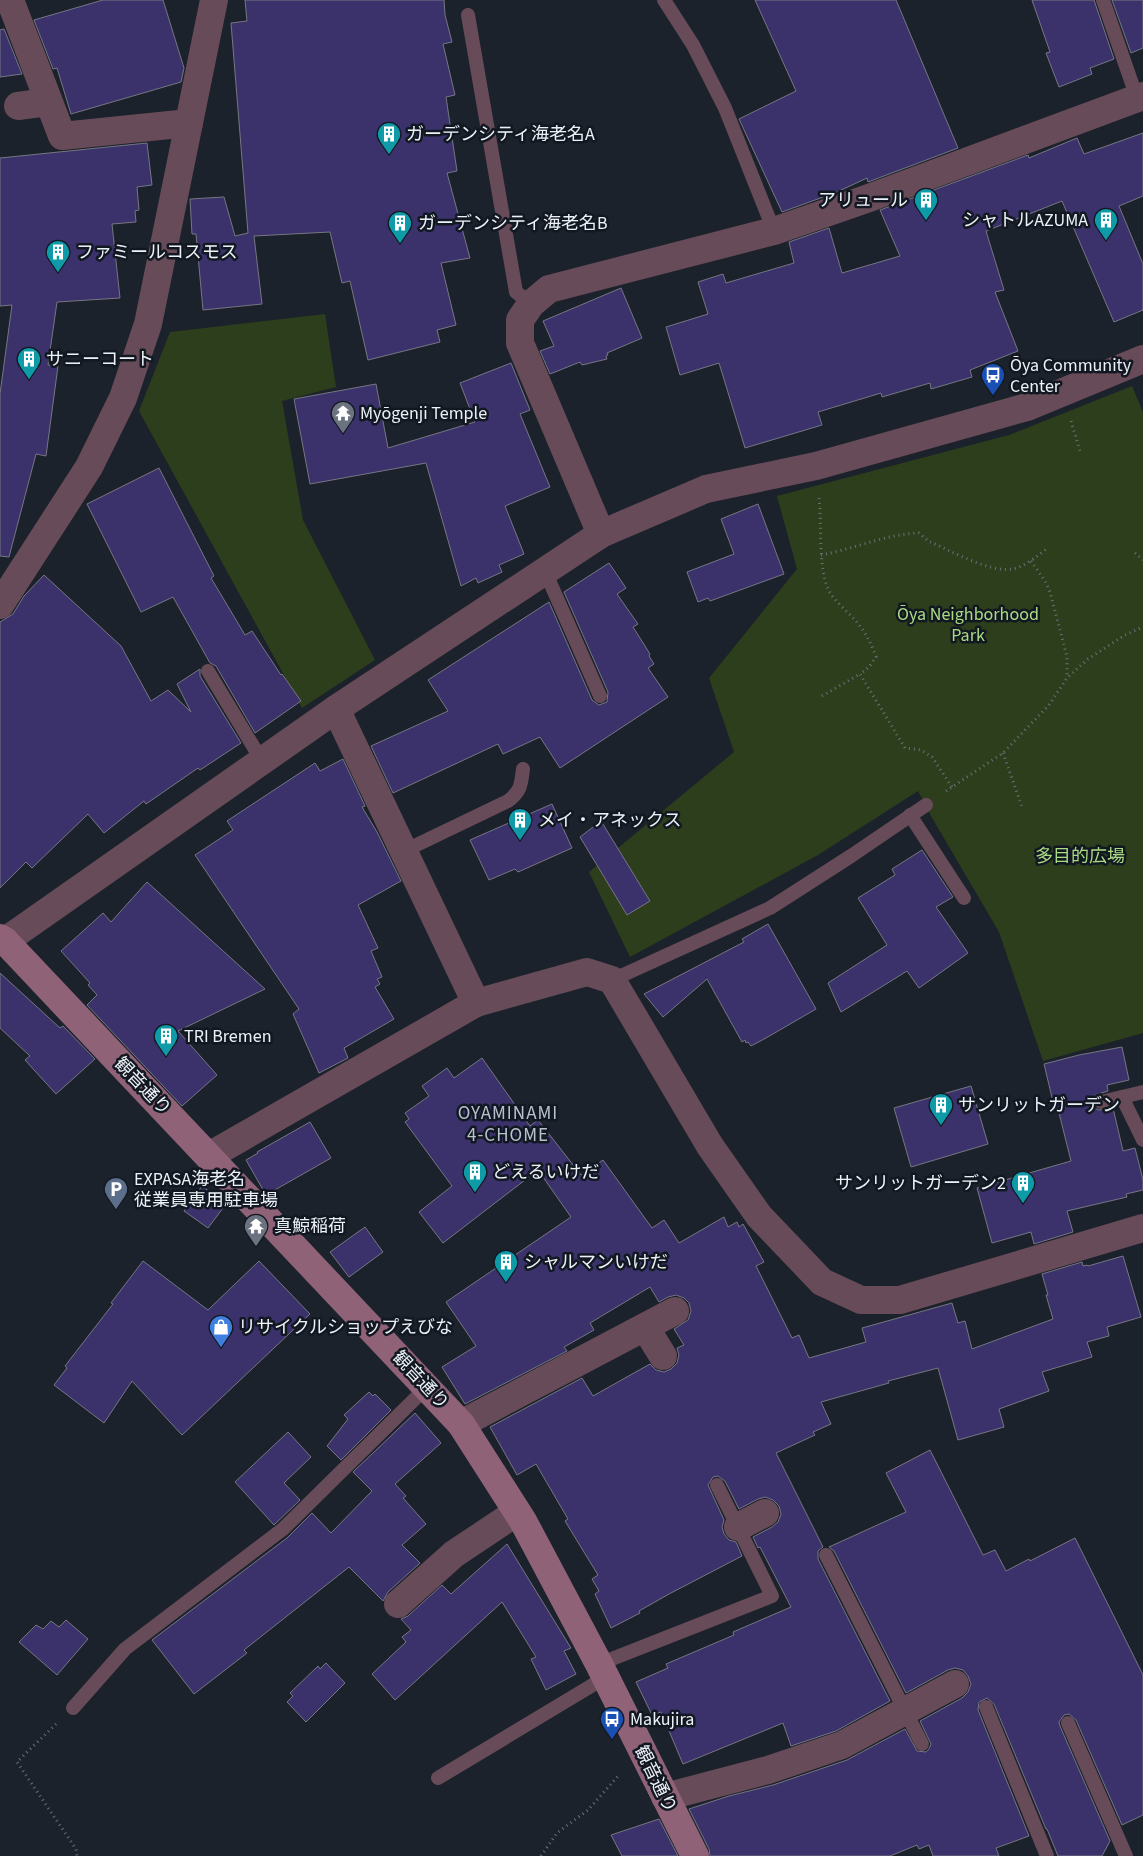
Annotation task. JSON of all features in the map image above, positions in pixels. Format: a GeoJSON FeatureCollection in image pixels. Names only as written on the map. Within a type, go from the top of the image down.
{"type":"FeatureCollection","features":[{"type":"Feature","properties":{"kind":"main road","name":"観音通り"},"geometry":{"type":"LineString","coordinates":[[2,939],[210,1156],[461,1424],[517,1512],[602,1670],[695,1856]]}},
{"type":"Feature","properties":{"kind":"street"},"geometry":{"type":"LineString","coordinates":[[10,0],[62,136],[189,123]]}},
{"type":"Feature","properties":{"kind":"street"},"geometry":{"type":"LineString","coordinates":[[0,605],[88,467],[123,398],[148,324],[214,0]]}},
{"type":"Feature","properties":{"kind":"street"},"geometry":{"type":"LineString","coordinates":[[601,534],[520,343],[520,320],[531,304],[549,289],[774,231],[869,198],[1140,97]]}},
{"type":"Feature","properties":{"kind":"street"},"geometry":{"type":"LineString","coordinates":[[18,106],[48,102]]}},
{"type":"Feature","properties":{"kind":"street"},"geometry":{"type":"LineString","coordinates":[[2,939],[336,709],[601,534],[706,489],[816,466],[1027,407],[1143,359]]}},
{"type":"Feature","properties":{"kind":"street"},"geometry":{"type":"LineString","coordinates":[[336,709],[476,1003]]}},
{"type":"Feature","properties":{"kind":"street"},"geometry":{"type":"LineString","coordinates":[[210,1156],[476,1003],[587,972],[612,980],[710,1146],[759,1216],[822,1282],[862,1300],[900,1300],[1143,1228]]}},
{"type":"Feature","properties":{"kind":"street"},"geometry":{"type":"LineString","coordinates":[[461,1424],[675,1311]]}},
{"type":"Feature","properties":{"kind":"street"},"geometry":{"type":"LineString","coordinates":[[645,1327],[663,1356]]}},
{"type":"Feature","properties":{"kind":"street"},"geometry":{"type":"LineString","coordinates":[[398,1604],[454,1554],[517,1512]]}},
{"type":"Feature","properties":{"kind":"street"},"geometry":{"type":"LineString","coordinates":[[738,1527],[766,1513]]}},
{"type":"Feature","properties":{"kind":"street"},"geometry":{"type":"LineString","coordinates":[[665,1797],[768,1770],[842,1744],[955,1684]]}},
{"type":"Feature","properties":{"kind":"lane"},"geometry":{"type":"LineString","coordinates":[[664,0],[692,45],[725,108],[774,231]]}},
{"type":"Feature","properties":{"kind":"lane"},"geometry":{"type":"LineString","coordinates":[[1103,0],[1140,97]]}},
{"type":"Feature","properties":{"kind":"lane"},"geometry":{"type":"LineString","coordinates":[[468,15],[516,292],[531,304]]}},
{"type":"Feature","properties":{"kind":"lane"},"geometry":{"type":"LineString","coordinates":[[545,571],[600,696]]}},
{"type":"Feature","properties":{"kind":"lane"},"geometry":{"type":"LineString","coordinates":[[208,672],[262,761]]}},
{"type":"Feature","properties":{"kind":"lane"},"geometry":{"type":"LineString","coordinates":[[404,851],[508,801],[517,793],[521,782],[522,769]]}},
{"type":"Feature","properties":{"kind":"lane"},"geometry":{"type":"LineString","coordinates":[[612,980],[770,908],[851,856],[926,804]]}},
{"type":"Feature","properties":{"kind":"lane"},"geometry":{"type":"LineString","coordinates":[[910,815],[964,898]]}},
{"type":"Feature","properties":{"kind":"lane"},"geometry":{"type":"LineString","coordinates":[[1101,1102],[1143,1092]]}},
{"type":"Feature","properties":{"kind":"lane"},"geometry":{"type":"LineString","coordinates":[[1122,1097],[1143,1140]]}},
{"type":"Feature","properties":{"kind":"lane"},"geometry":{"type":"LineString","coordinates":[[73,1708],[125,1649],[283,1530],[428,1387]]}},
{"type":"Feature","properties":{"kind":"lane"},"geometry":{"type":"LineString","coordinates":[[438,1778],[602,1670],[772,1596],[718,1484]]}},
{"type":"Feature","properties":{"kind":"lane"},"geometry":{"type":"LineString","coordinates":[[826,1555],[922,1744]]}},
{"type":"Feature","properties":{"kind":"lane"},"geometry":{"type":"LineString","coordinates":[[986,1707],[1047,1856]]}},
{"type":"Feature","properties":{"kind":"lane"},"geometry":{"type":"LineString","coordinates":[[1068,1723],[1126,1856]]}},
{"type":"Feature","properties":{"kind":"path"},"geometry":{"type":"LineString","coordinates":[[816,466],[824,578],[828,590],[843,609],[856,621],[869,639],[876,657],[869,667],[860,674],[822,696]]}},
{"type":"Feature","properties":{"kind":"path"},"geometry":{"type":"LineString","coordinates":[[821,555],[849,550],[891,537],[919,533],[928,541],[995,570],[1014,569],[1048,548]]}},
{"type":"Feature","properties":{"kind":"path"},"geometry":{"type":"LineString","coordinates":[[1135,553],[1143,560]]}},
{"type":"Feature","properties":{"kind":"path"},"geometry":{"type":"LineString","coordinates":[[1031,560],[1050,592],[1067,657],[1066,678]]}},
{"type":"Feature","properties":{"kind":"path"},"geometry":{"type":"LineString","coordinates":[[926,804],[1003,753],[1049,705],[1066,678],[1088,659],[1125,635],[1143,628]]}},
{"type":"Feature","properties":{"kind":"path"},"geometry":{"type":"LineString","coordinates":[[860,674],[905,748],[921,750],[932,757],[952,787]]}},
{"type":"Feature","properties":{"kind":"path"},"geometry":{"type":"LineString","coordinates":[[1003,753],[1022,807]]}},
{"type":"Feature","properties":{"kind":"path"},"geometry":{"type":"LineString","coordinates":[[73,1708],[17,1762],[76,1849],[77,1856]]}},
{"type":"Feature","properties":{"kind":"path"},"geometry":{"type":"LineString","coordinates":[[541,1856],[557,1833],[588,1810],[626,1768],[644,1754]]}},
{"type":"Feature","properties":{"kind":"green space"},"geometry":{"type":"Polygon","coordinates":[[[325,314],[336,387],[282,401],[303,520],[375,660],[302,708],[139,411],[170,332],[325,314]]]}},
{"type":"Feature","properties":{"kind":"green space","name":"Ōya Neighborhood Park"},"geometry":{"type":"Polygon","coordinates":[[[1132,386],[1143,412],[1143,1033],[1043,1061],[999,932],[918,791],[818,855],[630,957],[589,872],[734,752],[709,678],[797,569],[777,496],[1009,435],[1132,386]]]}},
{"type":"Feature","properties":{"kind":"building"},"geometry":{"type":"Polygon","coordinates":[[[103,0],[163,0],[184,68],[181,82],[71,114],[57,68],[53,69],[34,20],[103,0]]]}},
{"type":"Feature","properties":{"kind":"building"},"geometry":{"type":"Polygon","coordinates":[[[245,0],[444,0],[445,15],[452,42],[443,44],[455,95],[446,97],[457,171],[447,173],[470,258],[441,263],[456,325],[437,330],[440,342],[368,360],[350,281],[342,283],[330,232],[254,236],[262,304],[203,310],[196,234],[192,234],[190,199],[224,197],[235,236],[248,233],[231,23],[247,21],[245,0]]]}},
{"type":"Feature","properties":{"kind":"building"},"geometry":{"type":"Polygon","coordinates":[[[755,0],[896,0],[958,148],[868,182],[867,178],[837,192],[782,212],[739,119],[796,91],[755,0]]]}},
{"type":"Feature","properties":{"kind":"building"},"geometry":{"type":"Polygon","coordinates":[[[1032,0],[1094,0],[1114,59],[1090,68],[1092,74],[1059,87],[1046,53],[1050,52],[1032,0]]]}},
{"type":"Feature","properties":{"kind":"building"},"geometry":{"type":"Polygon","coordinates":[[[1112,0],[1143,0],[1143,48],[1131,53],[1112,0]]]}},
{"type":"Feature","properties":{"kind":"building"},"geometry":{"type":"Polygon","coordinates":[[[4,29],[22,74],[0,77],[0,30],[4,29]]]}},
{"type":"Feature","properties":{"kind":"building"},"geometry":{"type":"Polygon","coordinates":[[[1143,133],[1143,196],[1119,206],[1143,264],[1143,310],[1114,322],[1062,201],[986,231],[1004,290],[995,292],[1018,351],[970,370],[972,377],[931,389],[930,383],[882,397],[881,393],[818,412],[822,425],[745,448],[719,363],[680,375],[666,327],[708,314],[698,282],[723,274],[726,283],[794,263],[789,242],[829,228],[842,273],[900,256],[880,210],[1028,155],[1029,158],[1077,138],[1084,154],[1143,133]]]}},
{"type":"Feature","properties":{"kind":"building"},"geometry":{"type":"Polygon","coordinates":[[[147,143],[152,185],[137,187],[139,210],[135,211],[136,222],[112,224],[120,298],[57,302],[48,365],[58,366],[46,456],[36,454],[9,557],[0,556],[0,394],[12,305],[0,306],[0,158],[147,143]]]}},
{"type":"Feature","properties":{"kind":"building"},"geometry":{"type":"Polygon","coordinates":[[[621,288],[642,338],[607,353],[607,359],[582,365],[580,362],[550,374],[540,351],[554,346],[543,321],[621,288]]]}},
{"type":"Feature","properties":{"kind":"building"},"geometry":{"type":"Polygon","coordinates":[[[511,363],[530,410],[520,414],[550,487],[505,506],[524,554],[499,565],[502,572],[478,583],[476,578],[461,586],[426,463],[310,484],[294,399],[376,384],[388,448],[475,422],[460,383],[511,363]]]}},
{"type":"Feature","properties":{"kind":"building"},"geometry":{"type":"Polygon","coordinates":[[[159,468],[214,576],[211,578],[245,635],[252,631],[301,701],[255,733],[216,666],[210,663],[173,597],[141,612],[87,504],[159,468]]]}},
{"type":"Feature","properties":{"kind":"building"},"geometry":{"type":"Polygon","coordinates":[[[758,504],[784,574],[710,601],[708,598],[698,602],[687,572],[734,554],[721,519],[758,504]]]}},
{"type":"Feature","properties":{"kind":"building"},"geometry":{"type":"Polygon","coordinates":[[[609,563],[626,588],[617,594],[638,624],[633,627],[654,664],[648,668],[668,697],[560,768],[540,737],[503,754],[498,744],[393,793],[371,746],[448,711],[428,680],[549,602],[592,700],[599,705],[607,702],[608,692],[564,592],[609,563]]]}},
{"type":"Feature","properties":{"kind":"building"},"geometry":{"type":"Polygon","coordinates":[[[44,575],[121,646],[151,701],[168,690],[191,712],[177,684],[200,669],[200,676],[241,743],[200,770],[198,768],[146,804],[144,801],[104,833],[88,814],[32,868],[26,862],[0,888],[0,622],[13,614],[24,596],[44,575]]]}},
{"type":"Feature","properties":{"kind":"building"},"geometry":{"type":"Polygon","coordinates":[[[343,759],[365,806],[362,807],[377,832],[401,881],[358,905],[378,948],[371,951],[382,977],[377,979],[380,984],[375,987],[394,1019],[344,1048],[348,1058],[319,1073],[293,1014],[299,1009],[195,855],[233,830],[227,821],[315,763],[320,771],[343,759]]]}},
{"type":"Feature","properties":{"kind":"building","name":"メイ・アネックス"},"geometry":{"type":"Polygon","coordinates":[[[552,804],[572,848],[518,872],[515,869],[489,880],[470,840],[552,804]]]}},
{"type":"Feature","properties":{"kind":"building"},"geometry":{"type":"Polygon","coordinates":[[[601,821],[650,901],[627,915],[580,837],[601,821]]]}},
{"type":"Feature","properties":{"kind":"building"},"geometry":{"type":"Polygon","coordinates":[[[922,850],[953,897],[936,907],[968,953],[919,988],[907,971],[841,1012],[828,983],[887,945],[858,898],[895,875],[892,869],[922,850]]]}},
{"type":"Feature","properties":{"kind":"building"},"geometry":{"type":"Polygon","coordinates":[[[147,882],[265,989],[178,1031],[217,1075],[182,1106],[87,1005],[97,995],[88,985],[90,983],[61,951],[103,913],[111,922],[147,882]]]}},
{"type":"Feature","properties":{"kind":"building"},"geometry":{"type":"Polygon","coordinates":[[[768,924],[816,1009],[766,1038],[751,1046],[745,1040],[742,1042],[707,979],[663,1017],[644,994],[744,942],[742,939],[768,924]]]}},
{"type":"Feature","properties":{"kind":"building"},"geometry":{"type":"Polygon","coordinates":[[[0,973],[60,1028],[63,1026],[95,1059],[56,1094],[25,1060],[30,1056],[0,1028],[0,973]]]}},
{"type":"Feature","properties":{"kind":"building"},"geometry":{"type":"Polygon","coordinates":[[[1122,1047],[1129,1080],[1107,1085],[1108,1091],[1095,1095],[1092,1104],[1094,1108],[1099,1110],[1113,1108],[1123,1151],[1135,1148],[1143,1180],[1143,1190],[1126,1194],[1127,1197],[1067,1211],[1073,1232],[1034,1244],[1031,1232],[992,1243],[977,1188],[1071,1161],[1057,1105],[1054,1106],[1044,1064],[1122,1047]]]}},
{"type":"Feature","properties":{"kind":"building"},"geometry":{"type":"Polygon","coordinates":[[[482,1058],[530,1126],[538,1120],[581,1175],[603,1160],[652,1228],[664,1220],[679,1243],[724,1217],[728,1227],[737,1222],[739,1227],[743,1224],[764,1262],[756,1266],[792,1338],[799,1335],[809,1358],[866,1342],[862,1328],[952,1303],[958,1323],[965,1321],[972,1349],[1053,1319],[1042,1274],[1082,1262],[1083,1266],[1088,1266],[1123,1256],[1141,1317],[1107,1327],[1109,1336],[1087,1342],[1092,1357],[1042,1372],[1049,1391],[999,1409],[1004,1427],[958,1440],[938,1368],[821,1402],[831,1424],[813,1432],[815,1435],[776,1453],[823,1547],[818,1551],[818,1559],[890,1701],[836,1731],[791,1746],[783,1723],[683,1764],[661,1712],[652,1715],[636,1682],[668,1668],[666,1664],[734,1635],[733,1632],[791,1607],[753,1537],[778,1522],[781,1514],[779,1506],[773,1500],[765,1497],[739,1509],[725,1481],[718,1476],[713,1477],[708,1485],[724,1520],[722,1527],[724,1534],[729,1540],[736,1542],[742,1556],[669,1594],[639,1611],[640,1613],[611,1628],[595,1594],[599,1591],[592,1579],[598,1575],[565,1521],[568,1519],[536,1464],[517,1475],[490,1427],[582,1378],[593,1396],[650,1364],[656,1370],[664,1372],[671,1369],[677,1363],[679,1355],[677,1348],[684,1345],[674,1329],[688,1320],[691,1311],[689,1303],[684,1298],[676,1295],[659,1302],[650,1287],[590,1323],[594,1330],[564,1347],[567,1351],[465,1404],[442,1367],[476,1346],[446,1302],[571,1217],[538,1170],[443,1243],[419,1212],[452,1186],[405,1122],[409,1119],[405,1113],[429,1096],[422,1086],[447,1068],[454,1078],[482,1058]]]}},
{"type":"Feature","properties":{"kind":"building","name":"サンリットガーデン"},"geometry":{"type":"Polygon","coordinates":[[[971,1086],[988,1144],[911,1167],[894,1108],[971,1086]]]}},
{"type":"Feature","properties":{"kind":"building"},"geometry":{"type":"Polygon","coordinates":[[[310,1122],[331,1158],[266,1195],[246,1160],[310,1122]]]}},
{"type":"Feature","properties":{"kind":"building"},"geometry":{"type":"Polygon","coordinates":[[[202,1186],[226,1204],[208,1228],[184,1211],[202,1186]]]}},
{"type":"Feature","properties":{"kind":"building"},"geometry":{"type":"Polygon","coordinates":[[[365,1227],[383,1252],[349,1277],[330,1252],[365,1227]]]}},
{"type":"Feature","properties":{"kind":"building"},"geometry":{"type":"Polygon","coordinates":[[[143,1261],[208,1310],[259,1261],[310,1314],[182,1435],[132,1381],[104,1423],[54,1385],[67,1368],[65,1366],[113,1304],[111,1303],[143,1261]]]}},
{"type":"Feature","properties":{"kind":"building"},"geometry":{"type":"Polygon","coordinates":[[[369,1392],[373,1396],[375,1394],[391,1410],[341,1460],[327,1446],[348,1419],[344,1415],[369,1392]]]}},
{"type":"Feature","properties":{"kind":"building"},"geometry":{"type":"Polygon","coordinates":[[[415,1413],[441,1443],[395,1484],[406,1496],[403,1498],[426,1524],[402,1545],[420,1563],[388,1592],[383,1601],[349,1567],[244,1650],[247,1653],[194,1694],[152,1640],[287,1538],[312,1513],[331,1533],[372,1491],[353,1472],[415,1413]]]}},
{"type":"Feature","properties":{"kind":"building"},"geometry":{"type":"Polygon","coordinates":[[[288,1432],[311,1457],[284,1483],[300,1500],[274,1525],[235,1482],[288,1432]]]}},
{"type":"Feature","properties":{"kind":"building"},"geometry":{"type":"Polygon","coordinates":[[[930,1450],[983,1555],[995,1550],[1006,1571],[1075,1538],[1143,1675],[1143,1815],[1122,1825],[1076,1720],[1069,1714],[1064,1715],[1059,1722],[1060,1726],[1110,1841],[1102,1856],[1058,1856],[994,1704],[987,1698],[979,1702],[978,1710],[1029,1836],[996,1848],[999,1856],[933,1856],[929,1845],[919,1849],[917,1845],[890,1856],[710,1856],[709,1849],[689,1809],[729,1796],[773,1785],[847,1760],[905,1729],[917,1751],[926,1752],[931,1744],[920,1721],[962,1698],[968,1692],[971,1684],[968,1676],[963,1670],[955,1668],[906,1693],[834,1551],[829,1547],[906,1512],[886,1473],[930,1450]]]}},
{"type":"Feature","properties":{"kind":"building"},"geometry":{"type":"Polygon","coordinates":[[[507,1544],[571,1648],[564,1651],[576,1674],[546,1690],[531,1659],[536,1657],[502,1602],[395,1700],[372,1674],[406,1642],[402,1637],[411,1630],[401,1619],[408,1616],[442,1585],[451,1594],[507,1544]]]}},
{"type":"Feature","properties":{"kind":"building"},"geometry":{"type":"Polygon","coordinates":[[[66,1620],[88,1639],[57,1675],[19,1642],[36,1625],[43,1629],[51,1621],[59,1627],[66,1620]]]}},
{"type":"Feature","properties":{"kind":"building"},"geometry":{"type":"Polygon","coordinates":[[[326,1663],[345,1683],[306,1722],[287,1702],[293,1696],[290,1693],[318,1666],[320,1669],[326,1663]]]}},
{"type":"Feature","properties":{"kind":"building"},"geometry":{"type":"Polygon","coordinates":[[[659,1819],[678,1856],[622,1856],[611,1835],[659,1819]]]}},
{"type":"Feature","properties":{"kind":"place","name":"ガーデンシティ海老名A"},"geometry":{"type":"Point","coordinates":[389,155]}},
{"type":"Feature","properties":{"kind":"place","name":"アリュール"},"geometry":{"type":"Point","coordinates":[926,221]}},
{"type":"Feature","properties":{"kind":"place","name":"シャトルAZUMA"},"geometry":{"type":"Point","coordinates":[1106,241]}},
{"type":"Feature","properties":{"kind":"place","name":"ガーデンシティ海老名B"},"geometry":{"type":"Point","coordinates":[400,244]}},
{"type":"Feature","properties":{"kind":"place","name":"ファミールコスモス"},"geometry":{"type":"Point","coordinates":[58,273]}},
{"type":"Feature","properties":{"kind":"place","name":"サニーコート"},"geometry":{"type":"Point","coordinates":[29,380]}},
{"type":"Feature","properties":{"kind":"place","name":"Ōya Community Center"},"geometry":{"type":"Point","coordinates":[993,396]}},
{"type":"Feature","properties":{"kind":"place","name":"Myōgenji Temple"},"geometry":{"type":"Point","coordinates":[343,434]}},
{"type":"Feature","properties":{"kind":"place","name":"メイ・アネックス"},"geometry":{"type":"Point","coordinates":[520,841]}},
{"type":"Feature","properties":{"kind":"place","name":"TRI Bremen"},"geometry":{"type":"Point","coordinates":[166,1057]}},
{"type":"Feature","properties":{"kind":"place","name":"サンリットガーデン"},"geometry":{"type":"Point","coordinates":[941,1126]}},
{"type":"Feature","properties":{"kind":"place","name":"どえるいけだ"},"geometry":{"type":"Point","coordinates":[475,1193]}},
{"type":"Feature","properties":{"kind":"place","name":"サンリットガーデン2"},"geometry":{"type":"Point","coordinates":[1023,1204]}},
{"type":"Feature","properties":{"kind":"place","name":"EXPASA海老名 従業員専用駐車場"},"geometry":{"type":"Point","coordinates":[116,1210]}},
{"type":"Feature","properties":{"kind":"place","name":"真鯨稲荷"},"geometry":{"type":"Point","coordinates":[256,1247]}},
{"type":"Feature","properties":{"kind":"place","name":"シャルマンいけだ"},"geometry":{"type":"Point","coordinates":[506,1283]}},
{"type":"Feature","properties":{"kind":"place","name":"リサイクルショップえびな"},"geometry":{"type":"Point","coordinates":[221,1348]}},
{"type":"Feature","properties":{"kind":"place","name":"Makujira"},"geometry":{"type":"Point","coordinates":[612,1740]}},
{"type":"Feature","properties":{"kind":"district","name":"OYAMINAMI 4-CHOME"},"geometry":{"type":"Point","coordinates":[508,1123]}},
{"type":"Feature","properties":{"kind":"park label","name":"多目的広場"},"geometry":{"type":"Point","coordinates":[1080,856]}}]}
